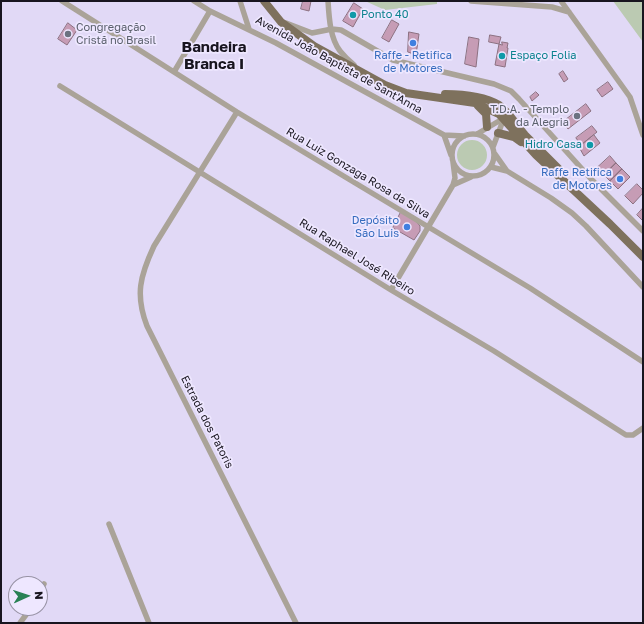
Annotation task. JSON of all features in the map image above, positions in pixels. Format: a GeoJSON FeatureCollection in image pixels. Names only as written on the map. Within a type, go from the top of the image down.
{"type":"FeatureCollection","features":[{"type":"Feature","properties":{"kind":"main road"},"geometry":{"type":"LineString","coordinates":[[264,1],[281,22],[314,46],[363,74],[396,89],[418,95],[475,103],[490,109],[524,134]]}},
{"type":"Feature","properties":{"kind":"main road"},"geometry":{"type":"LineString","coordinates":[[418,95],[456,94],[478,98],[498,105],[511,117],[524,134],[643,257]]}},
{"type":"Feature","properties":{"kind":"main road"},"geometry":{"type":"LineString","coordinates":[[475,103],[486,114],[488,127]]}},
{"type":"Feature","properties":{"kind":"main road"},"geometry":{"type":"LineString","coordinates":[[498,105],[504,118],[536,155]]}},
{"type":"Feature","properties":{"kind":"main road"},"geometry":{"type":"LineString","coordinates":[[498,133],[518,139],[610,224]]}},
{"type":"Feature","properties":{"kind":"street","name":"Rua Luiz Gonzaga Rosa da Silva"},"geometry":{"type":"LineString","coordinates":[[62,1],[237,112],[530,288],[643,362]]}},
{"type":"Feature","properties":{"kind":"street"},"geometry":{"type":"LineString","coordinates":[[194,1],[210,11],[249,29]]}},
{"type":"Feature","properties":{"kind":"street","name":"Avenida João Baptista de Sant'Anna"},"geometry":{"type":"LineString","coordinates":[[240,1],[249,29],[444,135],[464,136]]}},
{"type":"Feature","properties":{"kind":"street"},"geometry":{"type":"LineString","coordinates":[[328,1],[328,13],[339,50],[363,74]]}},
{"type":"Feature","properties":{"kind":"street"},"geometry":{"type":"LineString","coordinates":[[471,1],[552,7],[569,12]]}},
{"type":"Feature","properties":{"kind":"street"},"geometry":{"type":"LineString","coordinates":[[561,1],[630,97],[643,135]]}},
{"type":"Feature","properties":{"kind":"street"},"geometry":{"type":"LineString","coordinates":[[174,72],[210,11]]}},
{"type":"Feature","properties":{"kind":"street"},"geometry":{"type":"LineString","coordinates":[[281,22],[312,33],[332,29],[345,32],[393,60],[494,84],[511,91],[592,180],[643,231]]}},
{"type":"Feature","properties":{"kind":"street","name":"Rua Raphael José Ribeiro"},"geometry":{"type":"LineString","coordinates":[[60,86],[494,351],[626,435],[633,435],[643,428]]}},
{"type":"Feature","properties":{"kind":"street","name":"Estrada dos Patoris"},"geometry":{"type":"LineString","coordinates":[[237,112],[166,226],[146,262],[142,276],[140,301],[143,314],[151,333],[296,623]]}},
{"type":"Feature","properties":{"kind":"street"},"geometry":{"type":"LineString","coordinates":[[477,134],[504,118]]}},
{"type":"Feature","properties":{"kind":"street"},"geometry":{"type":"LineString","coordinates":[[493,147],[504,118]]}},
{"type":"Feature","properties":{"kind":"street"},"geometry":{"type":"LineString","coordinates":[[392,290],[454,185],[455,178],[452,159],[455,144],[464,136],[471,134],[484,136],[493,147],[495,154],[507,171]]}},
{"type":"Feature","properties":{"kind":"street"},"geometry":{"type":"LineString","coordinates":[[444,135],[456,168],[461,173],[474,177]]}},
{"type":"Feature","properties":{"kind":"street"},"geometry":{"type":"LineString","coordinates":[[454,185],[460,181],[480,176],[486,172],[491,167],[495,154]]}},
{"type":"Feature","properties":{"kind":"street"},"geometry":{"type":"LineString","coordinates":[[491,167],[507,171],[551,198],[572,213],[643,287]]}},
{"type":"Feature","properties":{"kind":"street"},"geometry":{"type":"LineString","coordinates":[[109,524],[149,623]]}},
{"type":"Feature","properties":{"kind":"green space"},"geometry":{"type":"Polygon","coordinates":[[[365,1],[437,1],[437,4],[385,10],[365,1]]]}},
{"type":"Feature","properties":{"kind":"green space"},"geometry":{"type":"Polygon","coordinates":[[[613,1],[643,1],[643,42],[613,1]]]}},
{"type":"Feature","properties":{"kind":"green space"},"geometry":{"type":"Polygon","coordinates":[[[472,140],[483,144],[487,155],[483,166],[472,170],[461,166],[457,155],[461,144],[472,140]]]}},
{"type":"Feature","properties":{"kind":"building"},"geometry":{"type":"Polygon","coordinates":[[[303,1],[311,1],[309,11],[301,9],[303,1]]]}},
{"type":"Feature","properties":{"kind":"building","name":"Ponto 40"},"geometry":{"type":"Polygon","coordinates":[[[354,3],[363,9],[353,27],[343,21],[354,3]]]}},
{"type":"Feature","properties":{"kind":"building"},"geometry":{"type":"Polygon","coordinates":[[[392,20],[399,24],[389,42],[382,38],[392,20]]]}},
{"type":"Feature","properties":{"kind":"building","name":"Congregação Cristã no Brasil"},"geometry":{"type":"Polygon","coordinates":[[[68,23],[77,30],[67,45],[58,39],[68,23]]]}},
{"type":"Feature","properties":{"kind":"building","name":"Raffe - Retifica de Motores"},"geometry":{"type":"Polygon","coordinates":[[[409,32],[419,34],[416,55],[408,52],[409,32]]]}},
{"type":"Feature","properties":{"kind":"building"},"geometry":{"type":"Polygon","coordinates":[[[490,35],[501,37],[499,44],[489,42],[490,35]]]}},
{"type":"Feature","properties":{"kind":"building"},"geometry":{"type":"Polygon","coordinates":[[[469,37],[479,39],[476,67],[465,64],[469,37]]]}},
{"type":"Feature","properties":{"kind":"building","name":"Espaço Folia"},"geometry":{"type":"Polygon","coordinates":[[[502,42],[508,43],[505,67],[495,65],[499,44],[502,45],[502,42]]]}},
{"type":"Feature","properties":{"kind":"building"},"geometry":{"type":"Polygon","coordinates":[[[563,71],[568,79],[564,82],[559,74],[563,71]]]}},
{"type":"Feature","properties":{"kind":"building"},"geometry":{"type":"Polygon","coordinates":[[[608,82],[613,89],[602,97],[597,90],[608,82]]]}},
{"type":"Feature","properties":{"kind":"building"},"geometry":{"type":"Polygon","coordinates":[[[536,92],[539,95],[532,101],[530,97],[536,92]]]}},
{"type":"Feature","properties":{"kind":"building","name":"T.D.A. - Templo da Alegria"},"geometry":{"type":"Polygon","coordinates":[[[586,104],[591,111],[568,129],[563,122],[586,104]]]}},
{"type":"Feature","properties":{"kind":"building"},"geometry":{"type":"Polygon","coordinates":[[[592,126],[597,132],[581,145],[576,138],[592,126]]]}},
{"type":"Feature","properties":{"kind":"building","name":"Hidro Casa"},"geometry":{"type":"Polygon","coordinates":[[[594,135],[600,143],[584,156],[579,147],[594,135]]]}},
{"type":"Feature","properties":{"kind":"building"},"geometry":{"type":"Polygon","coordinates":[[[610,156],[616,163],[604,175],[597,168],[610,156]]]}},
{"type":"Feature","properties":{"kind":"building"},"geometry":{"type":"Polygon","coordinates":[[[616,163],[622,169],[610,181],[604,175],[616,163]]]}},
{"type":"Feature","properties":{"kind":"building","name":"Raffe Retifica de Motores"},"geometry":{"type":"Polygon","coordinates":[[[622,169],[630,177],[618,189],[610,181],[622,169]]]}},
{"type":"Feature","properties":{"kind":"building"},"geometry":{"type":"Polygon","coordinates":[[[637,184],[643,190],[643,193],[633,204],[625,196],[637,184]]]}},
{"type":"Feature","properties":{"kind":"building"},"geometry":{"type":"Polygon","coordinates":[[[643,208],[643,221],[637,215],[643,208]]]}},
{"type":"Feature","properties":{"kind":"building","name":"Depósito São Luis"},"geometry":{"type":"Polygon","coordinates":[[[401,212],[416,221],[420,226],[420,231],[414,240],[393,228],[401,212]]]}},
{"type":"Feature","properties":{"kind":"place","name":"Ponto 40"},"geometry":{"type":"Point","coordinates":[353,15]}},
{"type":"Feature","properties":{"kind":"place","name":"Congregação Cristã no Brasil"},"geometry":{"type":"Point","coordinates":[68,34]}},
{"type":"Feature","properties":{"kind":"place","name":"Raffe - Retifica de Motores"},"geometry":{"type":"Point","coordinates":[413,43]}},
{"type":"Feature","properties":{"kind":"place","name":"Espaço Folia"},"geometry":{"type":"Point","coordinates":[502,56]}},
{"type":"Feature","properties":{"kind":"place","name":"T.D.A. - Templo da Alegria"},"geometry":{"type":"Point","coordinates":[577,116]}},
{"type":"Feature","properties":{"kind":"place","name":"Hidro Casa"},"geometry":{"type":"Point","coordinates":[590,145]}},
{"type":"Feature","properties":{"kind":"place","name":"Raffe Retifica de Motores"},"geometry":{"type":"Point","coordinates":[620,179]}},
{"type":"Feature","properties":{"kind":"place","name":"Depósito São Luis"},"geometry":{"type":"Point","coordinates":[407,227]}},
{"type":"Feature","properties":{"kind":"district","name":"Bandeira Branca I"},"geometry":{"type":"Point","coordinates":[214,56]}}]}
